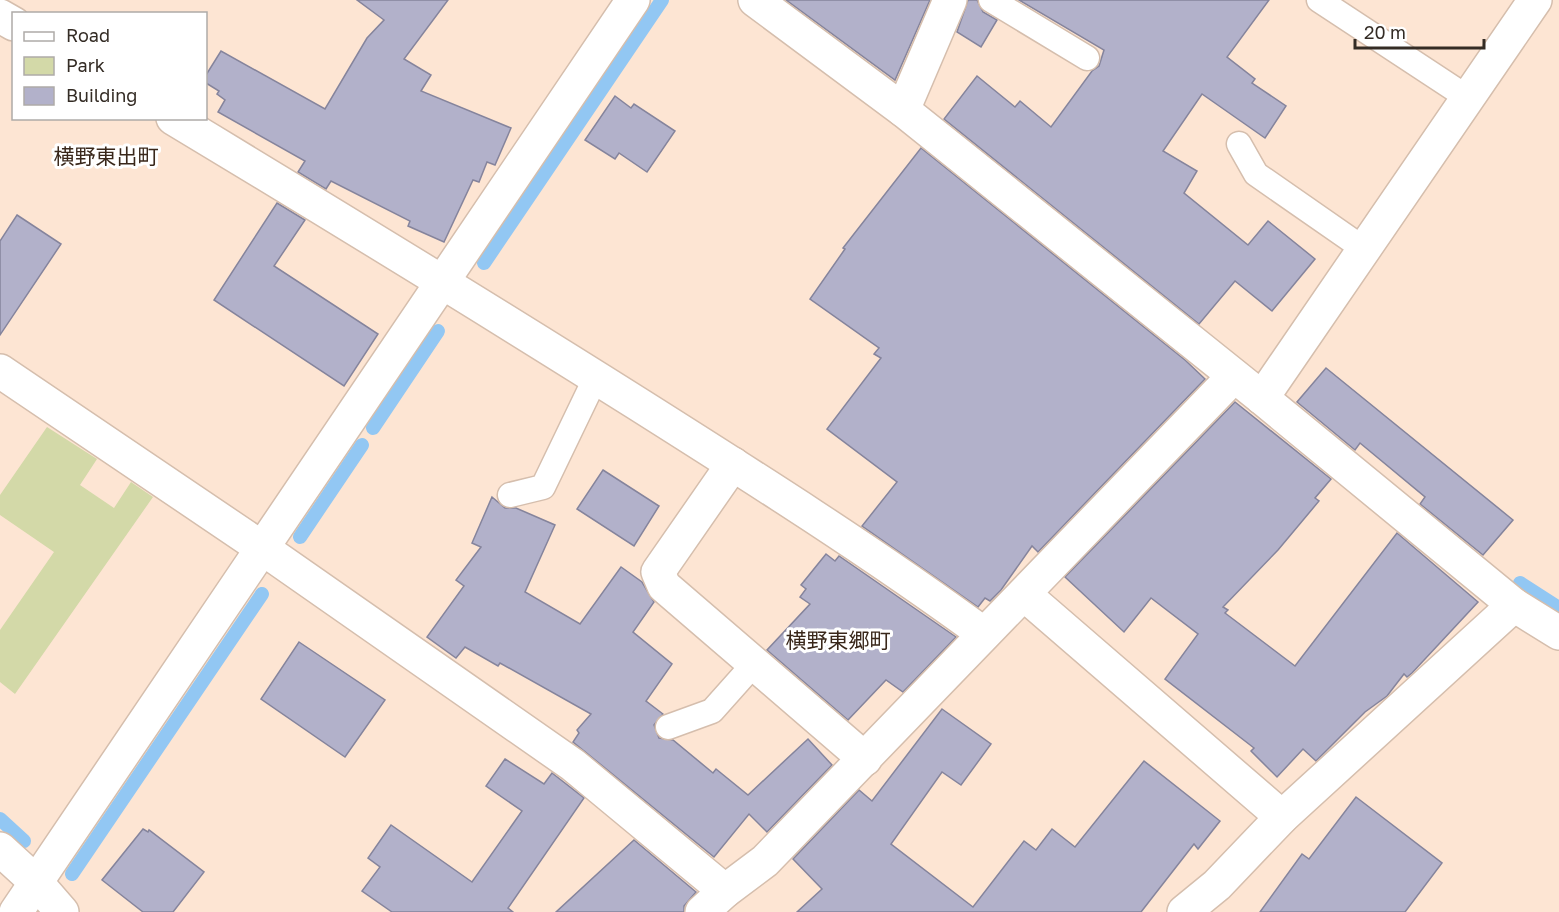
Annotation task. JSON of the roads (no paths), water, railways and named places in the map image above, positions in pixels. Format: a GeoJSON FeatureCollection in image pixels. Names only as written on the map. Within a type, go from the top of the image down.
{"type":"FeatureCollection","features":[{"type":"Feature","properties":{"kind":"street"},"geometry":{"type":"LineString","coordinates":[[16,912],[633,0]]}},
{"type":"Feature","properties":{"kind":"street"},"geometry":{"type":"LineString","coordinates":[[755,0],[903,110],[1262,398],[1514,605],[1559,633]]}},
{"type":"Feature","properties":{"kind":"street"},"geometry":{"type":"LineString","coordinates":[[903,110],[950,0]]}},
{"type":"Feature","properties":{"kind":"street"},"geometry":{"type":"LineString","coordinates":[[1262,398],[1535,0]]}},
{"type":"Feature","properties":{"kind":"street"},"geometry":{"type":"LineString","coordinates":[[176,120],[444,281],[733,464],[900,573],[984,634]]}},
{"type":"Feature","properties":{"kind":"street"},"geometry":{"type":"LineString","coordinates":[[0,371],[262,548],[573,765],[714,901],[765,861],[1234,376]]}},
{"type":"Feature","properties":{"kind":"street"},"geometry":{"type":"LineString","coordinates":[[733,464],[658,572],[664,586],[753,665],[865,759]]}},
{"type":"Feature","properties":{"kind":"street"},"geometry":{"type":"LineString","coordinates":[[1024,594],[1282,817]]}},
{"type":"Feature","properties":{"kind":"street"},"geometry":{"type":"LineString","coordinates":[[1184,912],[1217,885],[1282,817],[1514,605]]}},
{"type":"Feature","properties":{"kind":"street"},"geometry":{"type":"LineString","coordinates":[[0,849],[36,882],[62,912]]}},
{"type":"Feature","properties":{"kind":"lane"},"geometry":{"type":"LineString","coordinates":[[991,0],[1087,58]]}},
{"type":"Feature","properties":{"kind":"lane"},"geometry":{"type":"LineString","coordinates":[[1319,0],[1468,98]]}},
{"type":"Feature","properties":{"kind":"lane"},"geometry":{"type":"LineString","coordinates":[[1239,144],[1256,174],[1364,249]]}},
{"type":"Feature","properties":{"kind":"lane"},"geometry":{"type":"LineString","coordinates":[[510,495],[543,487],[596,377]]}},
{"type":"Feature","properties":{"kind":"lane"},"geometry":{"type":"LineString","coordinates":[[668,727],[712,711],[753,665]]}},
{"type":"Feature","properties":{"kind":"waterway"},"geometry":{"type":"LineString","coordinates":[[484,263],[662,0]]}},
{"type":"Feature","properties":{"kind":"waterway"},"geometry":{"type":"LineString","coordinates":[[373,428],[438,331]]}},
{"type":"Feature","properties":{"kind":"waterway"},"geometry":{"type":"LineString","coordinates":[[300,537],[362,445]]}},
{"type":"Feature","properties":{"kind":"waterway"},"geometry":{"type":"LineString","coordinates":[[1520,583],[1559,608]]}},
{"type":"Feature","properties":{"kind":"waterway"},"geometry":{"type":"LineString","coordinates":[[72,874],[262,594]]}},
{"type":"Feature","properties":{"kind":"waterway"},"geometry":{"type":"LineString","coordinates":[[0,819],[24,841]]}},
{"type":"Feature","properties":{"kind":"district","name":"横野東出町"},"geometry":{"type":"Point","coordinates":[106,157]}},
{"type":"Feature","properties":{"kind":"district","name":"横野東郷町"},"geometry":{"type":"Point","coordinates":[838,641]}}]}
